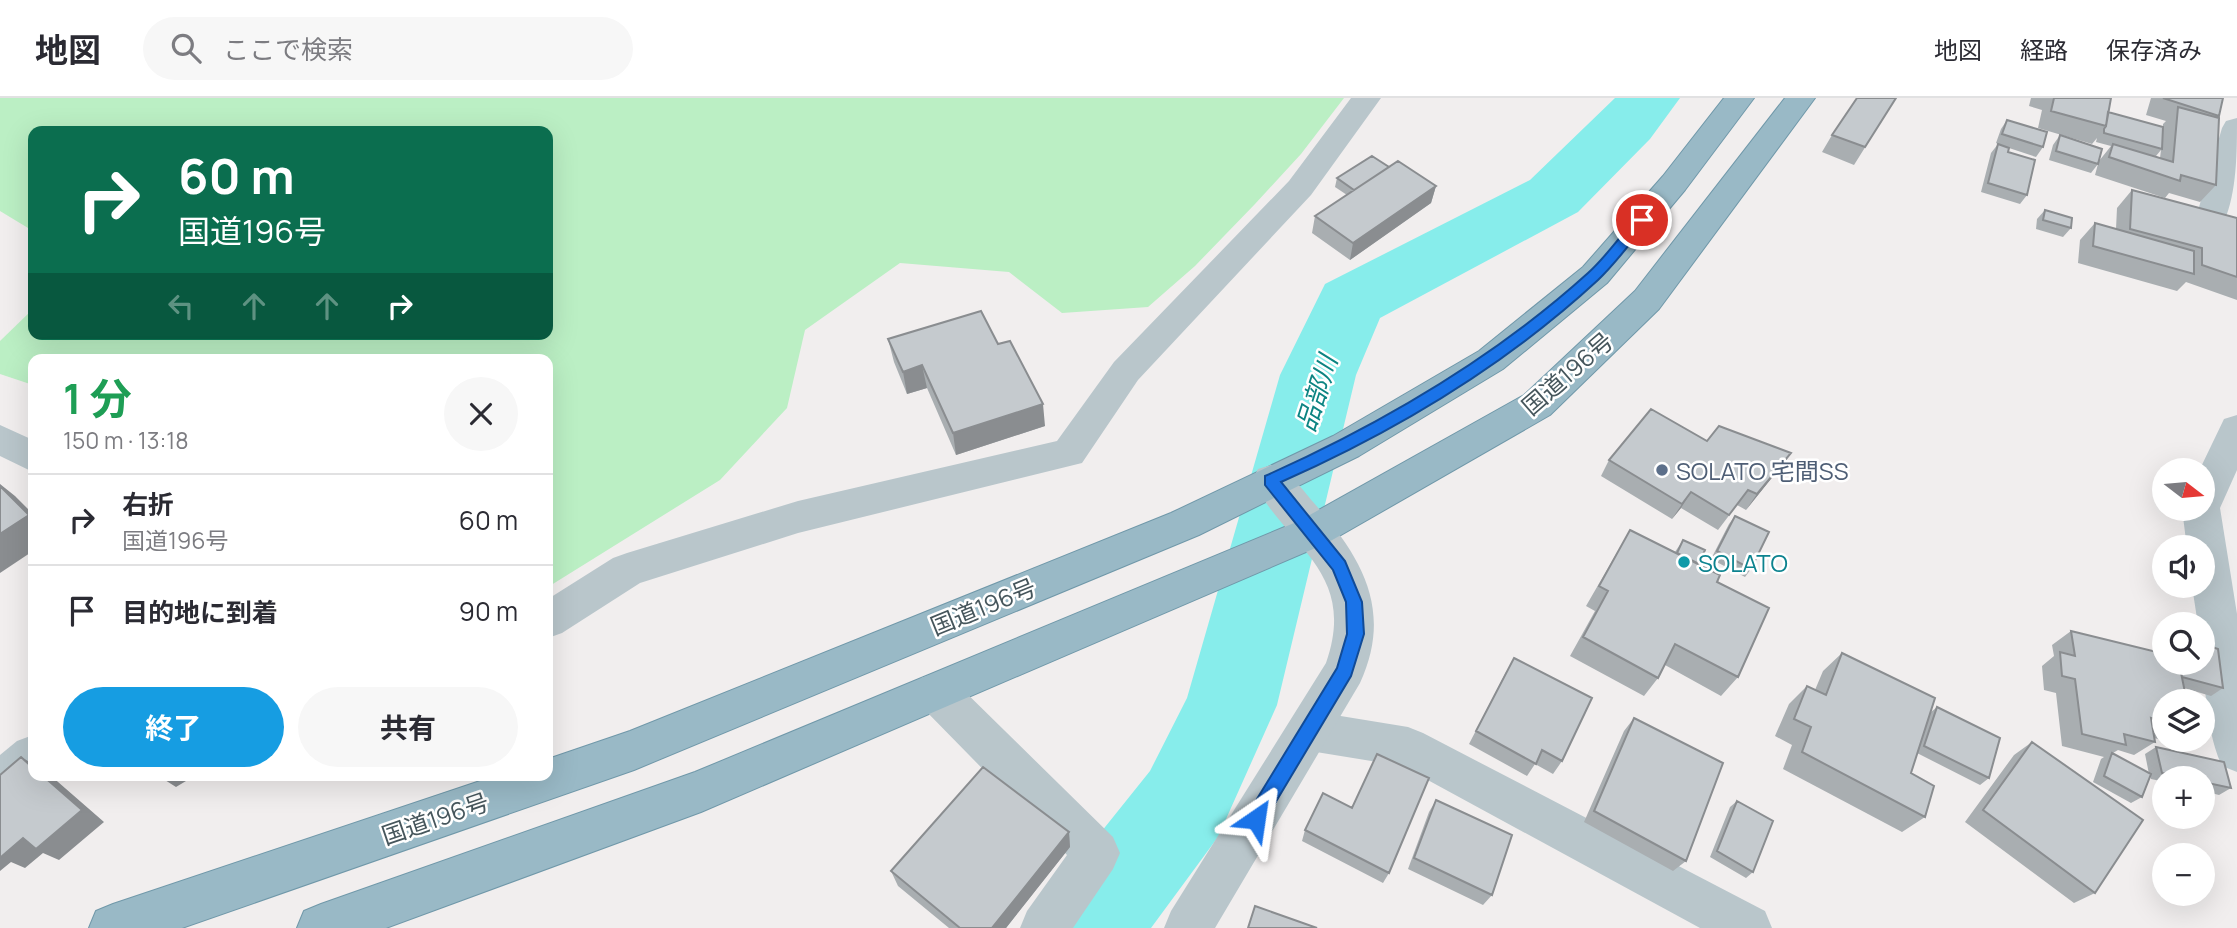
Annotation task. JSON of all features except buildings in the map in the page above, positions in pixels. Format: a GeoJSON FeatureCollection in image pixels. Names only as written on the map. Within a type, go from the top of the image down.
{"type":"FeatureCollection","features":[{"type":"Feature","properties":{"kind":"highway","name":"国道196号"},"geometry":{"type":"LineString","coordinates":[[553,778],[634,750],[1221,506],[1346,446],[1491,360],[1595,275],[1674,183],[1739,98]]}},
{"type":"Feature","properties":{"kind":"highway","name":"国道196号"},"geometry":{"type":"LineString","coordinates":[[321,928],[701,791],[1208,576],[1323,534],[1537,405],[1647,300],[1800,98]]}},
{"type":"Feature","properties":{"kind":"highway","name":"国道196号"},"geometry":{"type":"LineString","coordinates":[[113,928],[543,781]]}},
{"type":"Feature","properties":{"kind":"street"},"geometry":{"type":"LineString","coordinates":[[553,617],[627,570],[798,517],[1069,453],[1126,372],[1300,188],[1366,98]]}},
{"type":"Feature","properties":{"kind":"street"},"geometry":{"type":"LineString","coordinates":[[2213,214],[2237,128]]}},
{"type":"Feature","properties":{"kind":"street"},"geometry":{"type":"LineString","coordinates":[[2216,475],[2237,429]]}},
{"type":"Feature","properties":{"kind":"street"},"geometry":{"type":"LineString","coordinates":[[0,439],[28,454]]}},
{"type":"Feature","properties":{"kind":"street"},"geometry":{"type":"LineString","coordinates":[[1188,928],[1345,670],[1355,634],[1354,602],[1323,534],[1271,480]]}},
{"type":"Feature","properties":{"kind":"street"},"geometry":{"type":"LineString","coordinates":[[2203,522],[2237,752]]}},
{"type":"Feature","properties":{"kind":"street"},"geometry":{"type":"LineString","coordinates":[[936,692],[1097,853],[1044,928]]}},
{"type":"Feature","properties":{"kind":"street"},"geometry":{"type":"LineString","coordinates":[[1310,731],[1408,747],[1748,928]]}},
{"type":"Feature","properties":{"kind":"street"},"geometry":{"type":"LineString","coordinates":[[0,783],[28,760]]}},
{"type":"Feature","properties":{"kind":"green space"},"geometry":{"type":"Polygon","coordinates":[[[0,98],[1344,98],[1301,154],[1255,204],[1195,266],[1148,307],[1062,313],[1009,272],[900,263],[805,330],[787,408],[720,480],[553,584],[553,354],[28,354],[28,383],[0,374],[0,341],[28,314],[28,340],[553,340],[553,126],[28,126],[28,228],[0,211],[0,98]]]}},
{"type":"Feature","properties":{"kind":"waterway","name":"品部川"},"geometry":{"type":"LineString","coordinates":[[1089,928],[1184,804],[1231,705],[1318,375],[1351,302],[1554,196],[1627,125],[1649,98]]}},
{"type":"Feature","properties":{"kind":"place","name":"SOLATO 宅間SS"},"geometry":{"type":"Point","coordinates":[1662,470]}},
{"type":"Feature","properties":{"kind":"place","name":"SOLATO"},"geometry":{"type":"Point","coordinates":[1684,562]}},
{"type":"Feature","properties":{"kind":"route"},"geometry":{"type":"LineString","coordinates":[[1256,819],[1345,670],[1355,634],[1354,602],[1339,566],[1271,480],[1346,446],[1491,360],[1595,275],[1642,220]]}}]}
